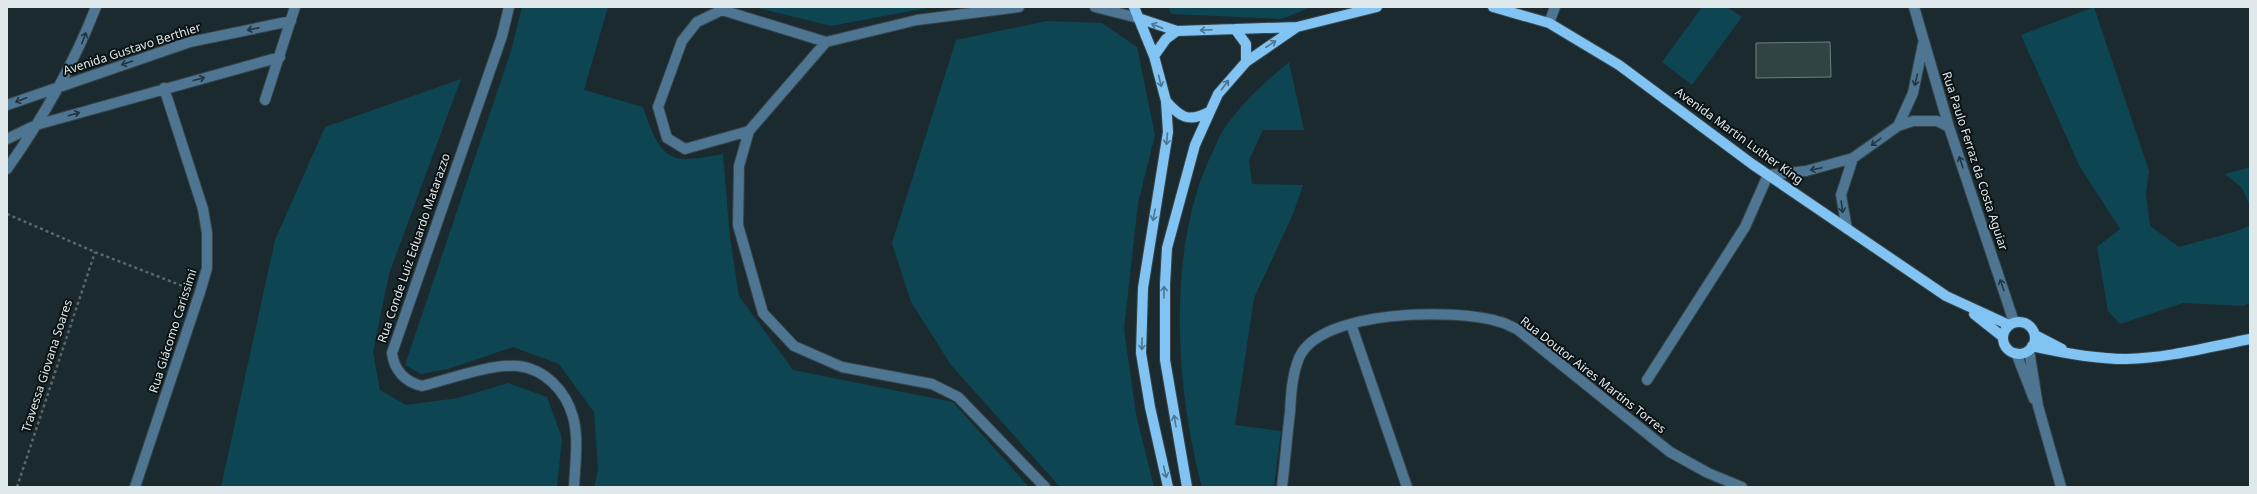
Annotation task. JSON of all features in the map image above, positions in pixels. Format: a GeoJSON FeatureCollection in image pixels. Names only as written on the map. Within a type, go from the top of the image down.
{"type":"FeatureCollection","features":[{"type":"Feature","properties":{"kind":"main road"},"geometry":{"type":"LineString","coordinates":[[1134,7],[1154,56],[1166,101],[1168,132],[1166,153],[1150,238],[1143,288],[1142,353],[1150,407],[1168,487]]}},
{"type":"Feature","properties":{"kind":"main road"},"geometry":{"type":"LineString","coordinates":[[1138,18],[1176,31],[1297,27],[1376,7]]}},
{"type":"Feature","properties":{"kind":"main road","name":"Avenida Martin Luther King"},"geometry":{"type":"LineString","coordinates":[[1493,7],[1549,23],[1620,65],[1768,175],[1946,296],[2012,324]]}},
{"type":"Feature","properties":{"kind":"main road"},"geometry":{"type":"LineString","coordinates":[[1187,487],[1165,360],[1164,284],[1168,248],[1178,203],[1195,145],[1218,94],[1246,62],[1297,27]]}},
{"type":"Feature","properties":{"kind":"main road"},"geometry":{"type":"LineString","coordinates":[[1235,29],[1246,44],[1246,62]]}},
{"type":"Feature","properties":{"kind":"main road"},"geometry":{"type":"LineString","coordinates":[[1154,56],[1166,39],[1176,31]]}},
{"type":"Feature","properties":{"kind":"main road"},"geometry":{"type":"LineString","coordinates":[[1166,101],[1176,113],[1188,118],[1197,118],[1209,112]]}},
{"type":"Feature","properties":{"kind":"main road","name":"Avenida Martin Luther King"},"geometry":{"type":"LineString","coordinates":[[1962,304],[2003,337]]}},
{"type":"Feature","properties":{"kind":"main road"},"geometry":{"type":"LineString","coordinates":[[2076,356],[2035,335],[2027,324],[2012,324],[2003,337],[2004,344],[2009,350],[2016,353],[2031,348],[2076,356],[2126,359],[2161,356],[2250,339]]}},
{"type":"Feature","properties":{"kind":"main road"},"geometry":{"type":"LineString","coordinates":[[2031,348],[2035,335]]}},
{"type":"Feature","properties":{"kind":"street"},"geometry":{"type":"LineString","coordinates":[[7,169],[61,85],[81,46],[96,7]]}},
{"type":"Feature","properties":{"kind":"street"},"geometry":{"type":"LineString","coordinates":[[265,100],[296,7]]}},
{"type":"Feature","properties":{"kind":"street","name":"Rua Conde Luiz Eduardo Matarazzo"},"geometry":{"type":"LineString","coordinates":[[509,7],[502,36],[392,353],[393,362],[401,375],[414,384],[422,386],[490,369],[518,366],[548,377],[561,392],[573,417],[576,454],[574,487]]}},
{"type":"Feature","properties":{"kind":"street"},"geometry":{"type":"LineString","coordinates":[[749,131],[685,149],[667,138],[658,107],[682,42],[697,22],[722,10],[826,42],[917,20],[1019,7]]}},
{"type":"Feature","properties":{"kind":"street"},"geometry":{"type":"LineString","coordinates":[[1095,7],[1138,18]]}},
{"type":"Feature","properties":{"kind":"street"},"geometry":{"type":"LineString","coordinates":[[1549,23],[1555,7]]}},
{"type":"Feature","properties":{"kind":"street","name":"Rua Paulo Ferraz da Costa Aguiar"},"geometry":{"type":"LineString","coordinates":[[1914,7],[1949,127],[2012,324]]}},
{"type":"Feature","properties":{"kind":"street","name":"Avenida Gustavo Berthier"},"geometry":{"type":"LineString","coordinates":[[7,105],[61,85],[190,42],[291,21]]}},
{"type":"Feature","properties":{"kind":"street"},"geometry":{"type":"LineString","coordinates":[[826,42],[749,131],[739,166],[738,225],[762,313],[794,346],[842,366],[932,384],[958,397],[1045,487]]}},
{"type":"Feature","properties":{"kind":"street"},"geometry":{"type":"LineString","coordinates":[[1898,126],[1913,93],[1923,42]]}},
{"type":"Feature","properties":{"kind":"street"},"geometry":{"type":"LineString","coordinates":[[7,139],[36,126],[164,88],[280,57]]}},
{"type":"Feature","properties":{"kind":"street","name":"Rua Giácomo Carissimi"},"geometry":{"type":"LineString","coordinates":[[135,487],[207,268],[207,233],[203,209],[164,88]]}},
{"type":"Feature","properties":{"kind":"street"},"geometry":{"type":"LineString","coordinates":[[1647,380],[1745,227],[1768,175],[1806,171],[1853,158],[1898,126],[1913,121],[1937,121],[1949,127]]}},
{"type":"Feature","properties":{"kind":"street"},"geometry":{"type":"LineString","coordinates":[[1847,229],[1841,195],[1853,158]]}},
{"type":"Feature","properties":{"kind":"street","name":"Rua Doutor Aires Martins Torres"},"geometry":{"type":"LineString","coordinates":[[1282,487],[1293,377],[1299,357],[1310,342],[1351,324],[1379,318],[1419,314],[1474,317],[1500,322],[1517,329],[1670,452],[1708,473],[1742,487]]}},
{"type":"Feature","properties":{"kind":"street"},"geometry":{"type":"LineString","coordinates":[[1351,324],[1407,487]]}},
{"type":"Feature","properties":{"kind":"street"},"geometry":{"type":"LineString","coordinates":[[2031,348],[2038,406],[2061,487]]}},
{"type":"Feature","properties":{"kind":"street"},"geometry":{"type":"LineString","coordinates":[[2016,353],[2029,391],[2038,406]]}},
{"type":"Feature","properties":{"kind":"path"},"geometry":{"type":"LineString","coordinates":[[7,214],[95,252],[200,292]]}},
{"type":"Feature","properties":{"kind":"path","name":"Travessa Giovana Soares"},"geometry":{"type":"LineString","coordinates":[[17,487],[95,252]]}},
{"type":"Feature","properties":{"kind":"shaded area"},"geometry":{"type":"Polygon","coordinates":[[[522,7],[608,7],[584,90],[643,107],[657,141],[668,154],[676,158],[685,159],[723,154],[730,238],[739,296],[793,370],[953,402],[1029,487],[594,487],[598,469],[594,412],[559,364],[513,347],[448,369],[421,374],[405,365],[511,51],[522,7]]]}},
{"type":"Feature","properties":{"kind":"shaded area"},"geometry":{"type":"Polygon","coordinates":[[[754,7],[932,7],[831,26],[754,7]]]}},
{"type":"Feature","properties":{"kind":"shaded area"},"geometry":{"type":"Polygon","coordinates":[[[1168,7],[1311,7],[1282,19],[1171,14],[1168,7]]]}},
{"type":"Feature","properties":{"kind":"shaded area"},"geometry":{"type":"Polygon","coordinates":[[[1702,7],[1727,7],[1742,17],[1692,85],[1662,62],[1702,7]]]}},
{"type":"Feature","properties":{"kind":"shaded area"},"geometry":{"type":"Polygon","coordinates":[[[2094,7],[2149,171],[2146,194],[2150,226],[2179,247],[2237,231],[2250,225],[2250,303],[2243,306],[2183,303],[2120,324],[2108,311],[2097,247],[2120,229],[2079,165],[2021,35],[2094,7]]]}},
{"type":"Feature","properties":{"kind":"shaded area"},"geometry":{"type":"Polygon","coordinates":[[[1047,21],[1102,23],[1137,47],[1155,135],[1138,203],[1124,329],[1136,414],[1154,487],[1060,487],[951,365],[911,302],[892,243],[956,40],[1047,21]]]}},
{"type":"Feature","properties":{"kind":"shaded area"},"geometry":{"type":"Polygon","coordinates":[[[1289,62],[1304,130],[1263,130],[1249,160],[1252,184],[1303,185],[1293,214],[1254,298],[1235,425],[1281,431],[1274,487],[1202,487],[1186,405],[1181,361],[1180,317],[1182,273],[1188,230],[1198,189],[1222,132],[1233,117],[1263,84],[1289,62]]]}},
{"type":"Feature","properties":{"kind":"shaded area"},"geometry":{"type":"Polygon","coordinates":[[[461,79],[389,274],[373,352],[380,390],[406,405],[458,398],[508,383],[547,397],[562,438],[557,487],[221,487],[275,240],[325,127],[461,79]]]}},
{"type":"Feature","properties":{"kind":"shaded area"},"geometry":{"type":"Polygon","coordinates":[[[2250,167],[2250,206],[2242,188],[2225,174],[2250,167]]]}},
{"type":"Feature","properties":{"kind":"building"},"geometry":{"type":"Polygon","coordinates":[[[1830,42],[1831,77],[1756,78],[1756,43],[1830,42]]]}}]}
